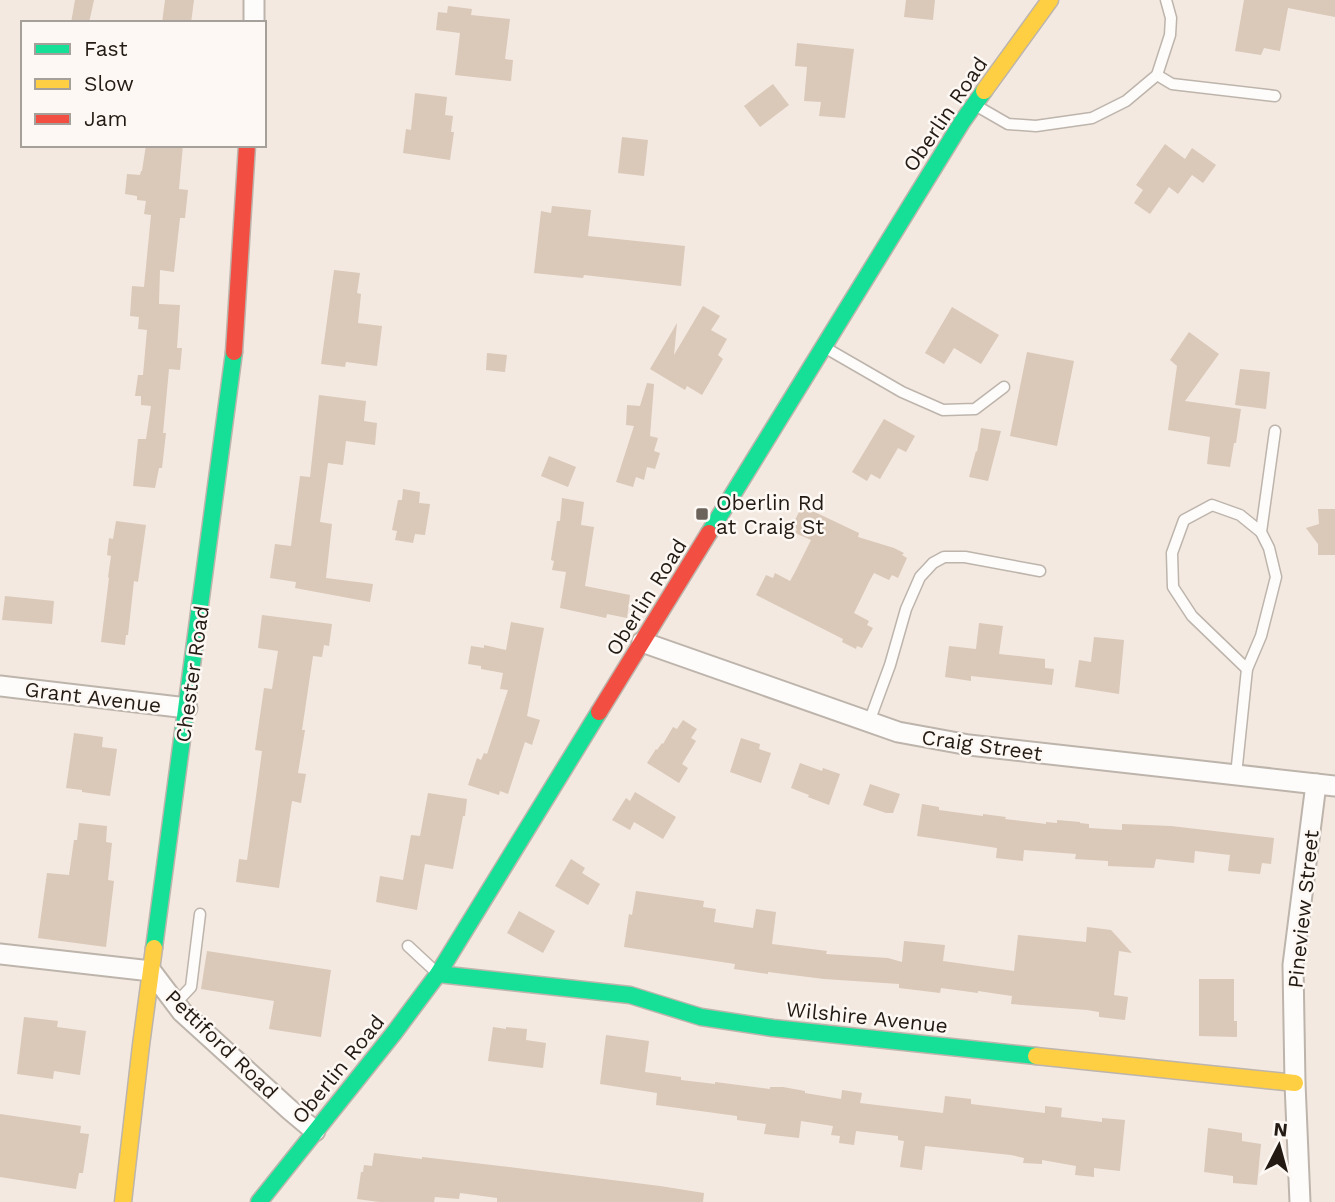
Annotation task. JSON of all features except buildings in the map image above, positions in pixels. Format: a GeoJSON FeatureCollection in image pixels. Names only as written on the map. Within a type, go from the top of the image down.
{"type":"FeatureCollection","features":[{"type":"Feature","properties":{"kind":"street"},"geometry":{"type":"LineString","coordinates":[[254,0],[254,21]]}},
{"type":"Feature","properties":{"kind":"street","name":"Oberlin Road"},"geometry":{"type":"LineString","coordinates":[[259,1202],[438,974],[957,131],[1049,0]]}},
{"type":"Feature","properties":{"kind":"street","name":"Chester Road"},"geometry":{"type":"LineString","coordinates":[[123,1202],[150,971],[233,364],[247,147]]}},
{"type":"Feature","properties":{"kind":"street","name":"Craig Street"},"geometry":{"type":"LineString","coordinates":[[642,642],[898,732],[969,745],[1326,785]]}},
{"type":"Feature","properties":{"kind":"street","name":"Grant Avenue"},"geometry":{"type":"LineString","coordinates":[[0,686],[187,708]]}},
{"type":"Feature","properties":{"kind":"street","name":"Pineview Street"},"geometry":{"type":"LineString","coordinates":[[1300,1202],[1293,965],[1326,785]]}},
{"type":"Feature","properties":{"kind":"street","name":"Pettiford Road"},"geometry":{"type":"LineString","coordinates":[[0,954],[150,971],[175,1004],[315,1131]]}},
{"type":"Feature","properties":{"kind":"street","name":"Wilshire Avenue"},"geometry":{"type":"LineString","coordinates":[[438,974],[630,995],[701,1017],[772,1028],[1295,1083]]}},
{"type":"Feature","properties":{"kind":"lane"},"geometry":{"type":"LineString","coordinates":[[975,105],[1008,124],[1036,126],[1092,118],[1126,101],[1157,75],[1170,35],[1171,18],[1166,0]]}},
{"type":"Feature","properties":{"kind":"lane"},"geometry":{"type":"LineString","coordinates":[[1157,75],[1172,84],[1275,96]]}},
{"type":"Feature","properties":{"kind":"lane"},"geometry":{"type":"LineString","coordinates":[[823,347],[902,392],[943,410],[975,408],[1004,387]]}},
{"type":"Feature","properties":{"kind":"lane"},"geometry":{"type":"LineString","coordinates":[[1261,532],[1275,431]]}},
{"type":"Feature","properties":{"kind":"lane"},"geometry":{"type":"LineString","coordinates":[[1236,775],[1247,669],[1261,636],[1276,577],[1269,548],[1261,532],[1240,515],[1212,505],[1184,520],[1172,553],[1173,587],[1192,616],[1247,669]]}},
{"type":"Feature","properties":{"kind":"lane"},"geometry":{"type":"LineString","coordinates":[[869,722],[890,665],[906,609],[920,577],[933,563],[944,557],[965,556],[1040,570]]}},
{"type":"Feature","properties":{"kind":"lane"},"geometry":{"type":"LineString","coordinates":[[175,1004],[191,987],[200,914]]}},
{"type":"Feature","properties":{"kind":"lane"},"geometry":{"type":"LineString","coordinates":[[408,946],[438,974]]}},
{"type":"Feature","properties":{"kind":"traffic: fast"},"geometry":{"type":"LineString","coordinates":[[709,533],[962,122],[984,91]]}},
{"type":"Feature","properties":{"kind":"traffic: fast"},"geometry":{"type":"LineString","coordinates":[[154,948],[234,352]]}},
{"type":"Feature","properties":{"kind":"traffic: fast"},"geometry":{"type":"LineString","coordinates":[[259,1202],[438,974],[599,712]]}},
{"type":"Feature","properties":{"kind":"traffic: fast"},"geometry":{"type":"LineString","coordinates":[[438,974],[630,995],[701,1017],[773,1028],[1036,1056]]}},
{"type":"Feature","properties":{"kind":"traffic: slow"},"geometry":{"type":"LineString","coordinates":[[984,91],[1050,0]]}},
{"type":"Feature","properties":{"kind":"traffic: slow"},"geometry":{"type":"LineString","coordinates":[[123,1202],[154,948]]}},
{"type":"Feature","properties":{"kind":"traffic: slow"},"geometry":{"type":"LineString","coordinates":[[1036,1056],[1295,1083]]}},
{"type":"Feature","properties":{"kind":"traffic: jam"},"geometry":{"type":"LineString","coordinates":[[234,352],[247,147]]}},
{"type":"Feature","properties":{"kind":"traffic: jam"},"geometry":{"type":"LineString","coordinates":[[599,712],[709,533]]}},
{"type":"Feature","properties":{"kind":"place","name":"Oberlin Rd at Craig St"},"geometry":{"type":"Point","coordinates":[702,514]}}]}
